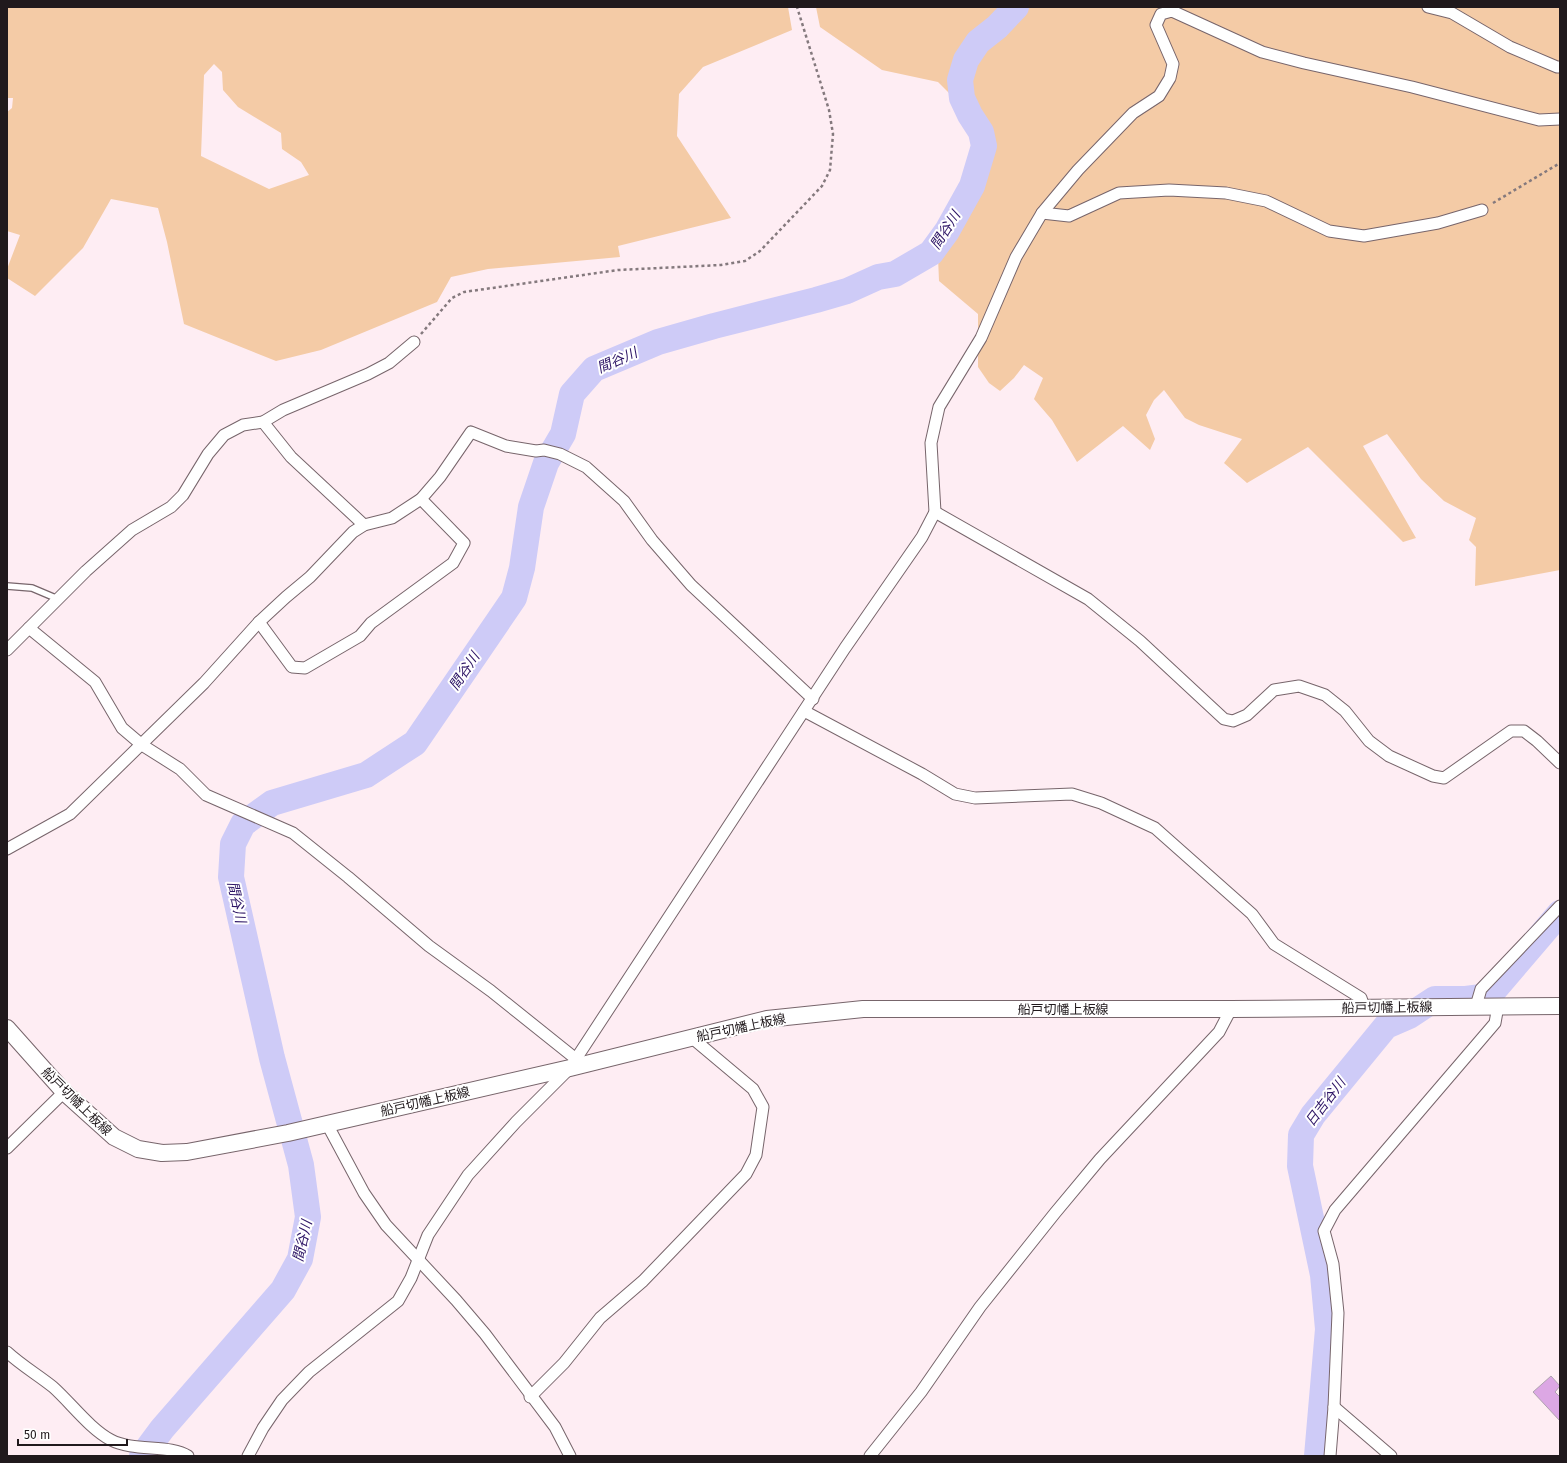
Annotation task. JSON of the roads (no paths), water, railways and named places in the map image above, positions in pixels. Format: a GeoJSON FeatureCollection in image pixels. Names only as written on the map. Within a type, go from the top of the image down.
{"type":"FeatureCollection","features":[{"type":"Feature","properties":{"kind":"main road","name":"船戸切幡上板線"},"geometry":{"type":"LineString","coordinates":[[7,1028],[64,1092],[114,1137],[138,1149],[156,1152],[187,1152],[293,1132],[766,1019],[863,1009],[1231,1009],[1423,1007],[1478,1001],[1498,1006],[1560,1006]]}},
{"type":"Feature","properties":{"kind":"street"},"geometry":{"type":"LineString","coordinates":[[1428,7],[1452,13],[1510,47],[1560,67]]}},
{"type":"Feature","properties":{"kind":"street"},"geometry":{"type":"LineString","coordinates":[[248,1456],[263,1428],[282,1400],[309,1372],[398,1301],[411,1278],[428,1235],[468,1175],[516,1122],[573,1064],[845,648],[922,537],[935,512],[931,443],[939,407],[981,338],[1016,257],[1042,213],[1078,170],[1133,113],[1159,96],[1170,78],[1173,64],[1156,25],[1161,14],[1172,11],[1262,52],[1304,63],[1412,86],[1539,120],[1560,119]]}},
{"type":"Feature","properties":{"kind":"street"},"geometry":{"type":"LineString","coordinates":[[1042,213],[1069,216],[1119,193],[1170,190],[1226,193],[1266,201],[1329,230],[1364,236],[1438,223],[1482,210]]}},
{"type":"Feature","properties":{"kind":"street"},"geometry":{"type":"LineString","coordinates":[[7,650],[86,571],[132,530],[171,507],[183,495],[208,454],[224,435],[243,425],[263,422],[283,410],[382,367],[414,342]]}},
{"type":"Feature","properties":{"kind":"street"},"geometry":{"type":"LineString","coordinates":[[263,422],[291,457],[364,525]]}},
{"type":"Feature","properties":{"kind":"street"},"geometry":{"type":"LineString","coordinates":[[7,849],[70,814],[142,745],[204,683],[260,622],[310,577],[353,532],[364,525],[392,518],[420,499],[440,477],[471,432],[506,446],[536,451],[544,450],[560,454],[586,467],[624,501],[652,540],[691,584],[813,699]]}},
{"type":"Feature","properties":{"kind":"street"},"geometry":{"type":"LineString","coordinates":[[260,622],[292,667],[305,668],[360,636],[371,623],[453,564],[464,543],[420,499]]}},
{"type":"Feature","properties":{"kind":"street"},"geometry":{"type":"LineString","coordinates":[[935,512],[1088,599],[1140,641],[1224,720],[1233,721],[1247,715],[1274,690],[1299,686],[1325,695],[1345,710],[1369,741],[1389,756],[1433,776],[1444,778],[1510,731],[1524,731],[1537,740],[1560,763]]}},
{"type":"Feature","properties":{"kind":"street"},"geometry":{"type":"LineString","coordinates":[[29,628],[95,682],[122,728],[142,745],[180,769],[206,795],[262,818],[293,833],[348,877],[429,946],[491,991],[573,1064]]}},
{"type":"Feature","properties":{"kind":"street"},"geometry":{"type":"LineString","coordinates":[[804,712],[922,774],[955,794],[975,798],[1072,794],[1101,802],[1155,828],[1252,914],[1274,944],[1361,998],[1364,1007]]}},
{"type":"Feature","properties":{"kind":"street"},"geometry":{"type":"LineString","coordinates":[[1478,1001],[1481,989],[1560,906]]}},
{"type":"Feature","properties":{"kind":"street"},"geometry":{"type":"LineString","coordinates":[[1330,1456],[1334,1407],[1338,1312],[1333,1264],[1324,1231],[1336,1210],[1495,1023],[1498,1006]]}},
{"type":"Feature","properties":{"kind":"street"},"geometry":{"type":"LineString","coordinates":[[870,1456],[921,1392],[980,1307],[1055,1213],[1100,1160],[1219,1032],[1231,1009]]}},
{"type":"Feature","properties":{"kind":"street"},"geometry":{"type":"LineString","coordinates":[[530,1397],[564,1363],[600,1318],[642,1282],[746,1174],[756,1155],[763,1106],[753,1089],[691,1037]]}},
{"type":"Feature","properties":{"kind":"street"},"geometry":{"type":"LineString","coordinates":[[7,1148],[64,1092]]}},
{"type":"Feature","properties":{"kind":"street"},"geometry":{"type":"LineString","coordinates":[[327,1124],[364,1193],[386,1225],[456,1300],[485,1334],[530,1397],[555,1427],[570,1456]]}},
{"type":"Feature","properties":{"kind":"street"},"geometry":{"type":"LineString","coordinates":[[7,1352],[54,1388],[90,1424],[111,1440],[142,1448],[172,1450],[188,1456]]}},
{"type":"Feature","properties":{"kind":"street"},"geometry":{"type":"LineString","coordinates":[[1334,1407],[1391,1456]]}},
{"type":"Feature","properties":{"kind":"lane"},"geometry":{"type":"LineString","coordinates":[[7,586],[32,588],[59,599]]}},
{"type":"Feature","properties":{"kind":"waterway","name":"間谷川"},"geometry":{"type":"LineString","coordinates":[[142,1456],[162,1429],[283,1290],[300,1259],[308,1217],[301,1165],[272,1058],[231,877],[233,844],[243,824],[272,803],[366,775],[415,743],[514,598],[522,568],[531,507],[546,463],[563,434],[572,394],[594,369],[658,342],[847,291],[878,277],[895,274],[931,253],[947,231],[972,186],[984,146],[981,132],[970,115],[962,98],[960,80],[966,60],[978,42],[997,27],[1016,7]]}},
{"type":"Feature","properties":{"kind":"waterway","name":"日吉谷川"},"geometry":{"type":"LineString","coordinates":[[1317,1456],[1328,1329],[1323,1275],[1300,1166],[1301,1135],[1313,1115],[1386,1026],[1409,1016],[1435,999],[1466,999],[1489,996],[1560,913]]}}]}
